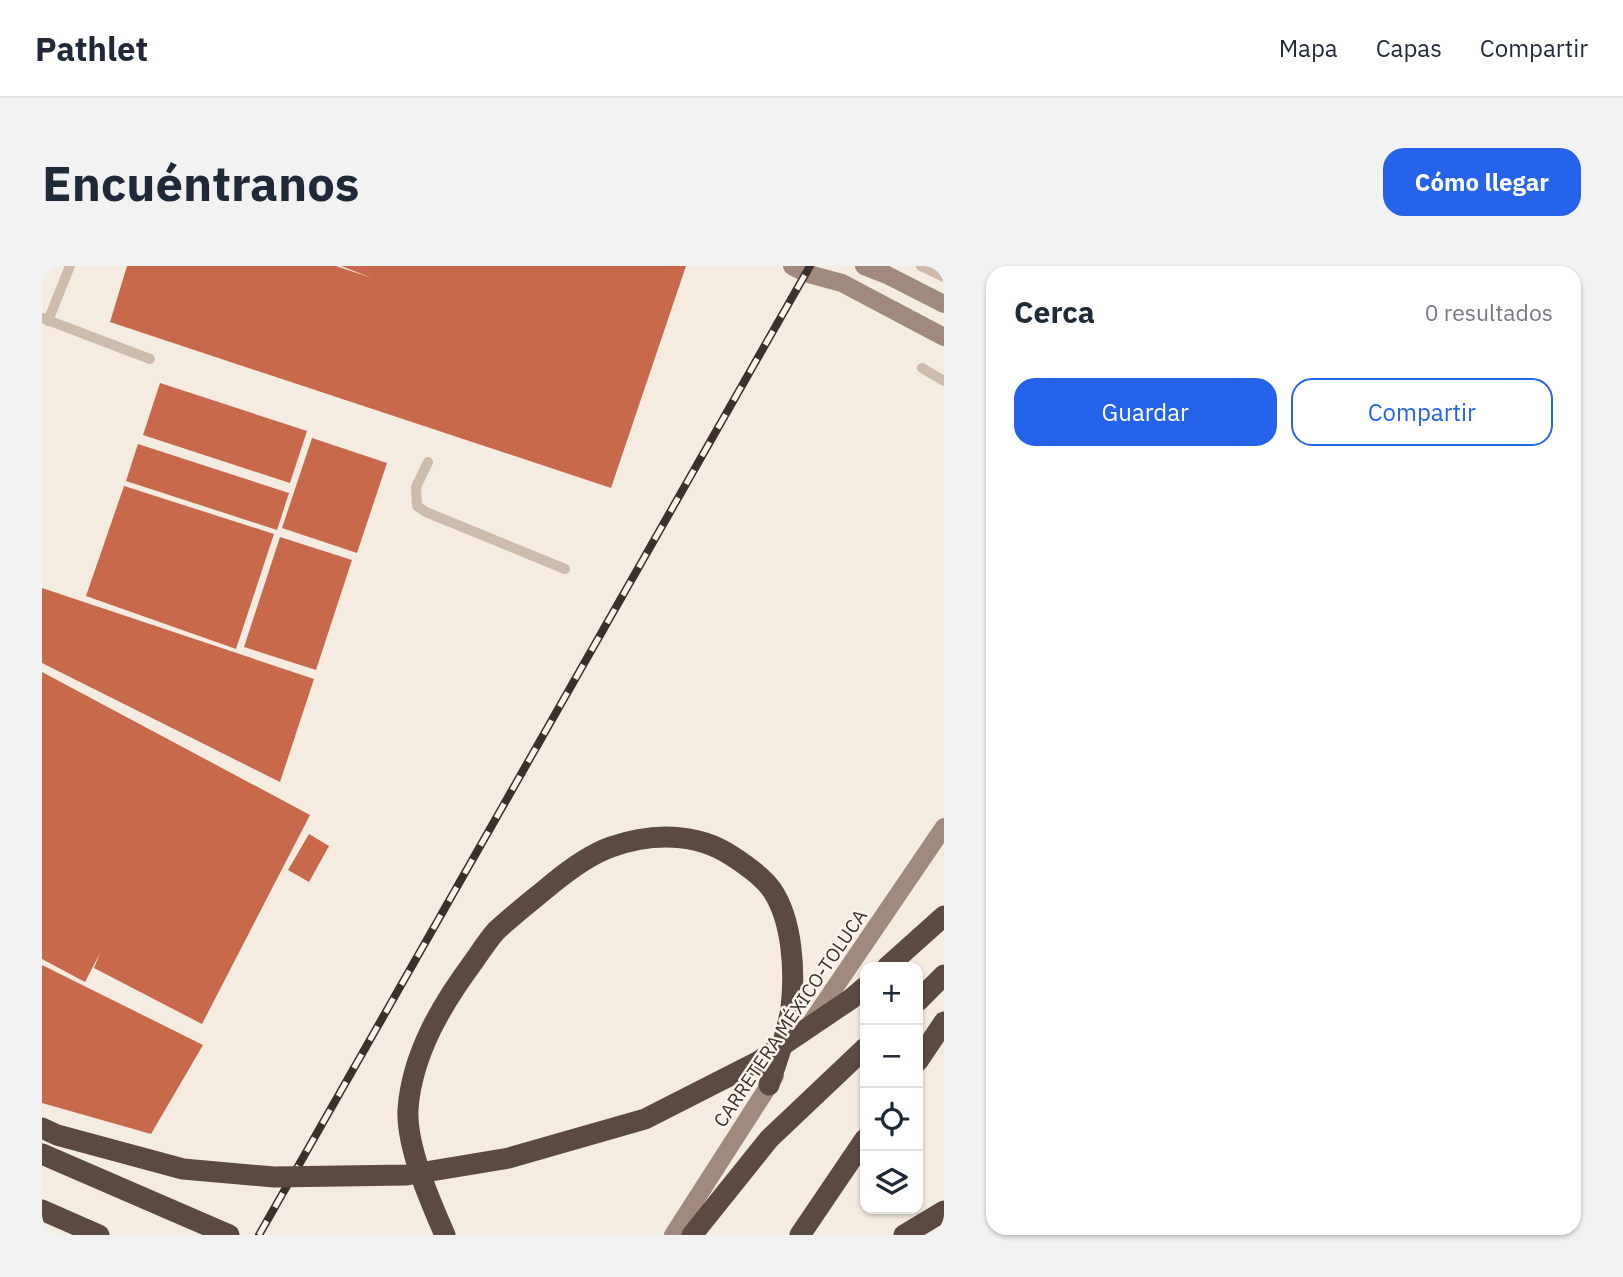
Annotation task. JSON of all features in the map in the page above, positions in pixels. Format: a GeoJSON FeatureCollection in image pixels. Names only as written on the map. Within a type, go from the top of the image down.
{"type":"FeatureCollection","features":[{"type":"Feature","properties":{"kind":"highway"},"geometry":{"type":"LineString","coordinates":[[444,1235],[415,1152],[408,1110],[414,1075],[430,1032],[452,990],[495,933],[566,873],[609,847],[651,837],[679,836],[717,846],[746,866],[772,889],[786,916],[791,968],[791,1007],[769,1085]]}},
{"type":"Feature","properties":{"kind":"highway"},"geometry":{"type":"LineString","coordinates":[[893,962],[944,916]]}},
{"type":"Feature","properties":{"kind":"highway"},"geometry":{"type":"LineString","coordinates":[[923,996],[944,975]]}},
{"type":"Feature","properties":{"kind":"highway"},"geometry":{"type":"LineString","coordinates":[[42,1129],[183,1169],[274,1177],[407,1175],[509,1158],[645,1119],[759,1061],[860,992]]}},
{"type":"Feature","properties":{"kind":"highway"},"geometry":{"type":"LineString","coordinates":[[923,1054],[944,1022]]}},
{"type":"Feature","properties":{"kind":"highway"},"geometry":{"type":"LineString","coordinates":[[692,1235],[769,1139],[860,1053]]}},
{"type":"Feature","properties":{"kind":"highway"},"geometry":{"type":"LineString","coordinates":[[800,1235],[860,1146]]}},
{"type":"Feature","properties":{"kind":"highway"},"geometry":{"type":"LineString","coordinates":[[42,1154],[229,1235]]}},
{"type":"Feature","properties":{"kind":"highway"},"geometry":{"type":"LineString","coordinates":[[42,1210],[99,1235]]}},
{"type":"Feature","properties":{"kind":"highway"},"geometry":{"type":"LineString","coordinates":[[904,1235],[944,1211]]}},
{"type":"Feature","properties":{"kind":"highway"},"geometry":{"type":"LineString","coordinates":[[935,1235],[944,1222]]}},
{"type":"Feature","properties":{"kind":"main road"},"geometry":{"type":"LineString","coordinates":[[792,266],[805,273],[842,283],[944,337]]}},
{"type":"Feature","properties":{"kind":"main road"},"geometry":{"type":"LineString","coordinates":[[864,266],[890,270],[944,303]]}},
{"type":"Feature","properties":{"kind":"main road","name":"CARRETERA MÉXICO-TOLUCA"},"geometry":{"type":"LineString","coordinates":[[673,1235],[769,1085],[944,827]]}},
{"type":"Feature","properties":{"kind":"lane"},"geometry":{"type":"LineString","coordinates":[[70,266],[45,320],[150,359]]}},
{"type":"Feature","properties":{"kind":"lane"},"geometry":{"type":"LineString","coordinates":[[921,266],[944,276]]}},
{"type":"Feature","properties":{"kind":"lane"},"geometry":{"type":"LineString","coordinates":[[922,368],[944,381]]}},
{"type":"Feature","properties":{"kind":"lane"},"geometry":{"type":"LineString","coordinates":[[428,462],[416,487],[417,506],[565,569]]}},
{"type":"Feature","properties":{"kind":"building"},"geometry":{"type":"Polygon","coordinates":[[[127,266],[336,266],[372,278],[341,266],[686,266],[611,488],[110,322],[127,266]]]}},
{"type":"Feature","properties":{"kind":"building"},"geometry":{"type":"Polygon","coordinates":[[[160,383],[307,431],[290,483],[143,435],[160,383]]]}},
{"type":"Feature","properties":{"kind":"building"},"geometry":{"type":"Polygon","coordinates":[[[312,438],[387,463],[357,553],[282,528],[312,438]]]}},
{"type":"Feature","properties":{"kind":"building"},"geometry":{"type":"Polygon","coordinates":[[[138,444],[289,493],[277,530],[126,481],[138,444]]]}},
{"type":"Feature","properties":{"kind":"building"},"geometry":{"type":"Polygon","coordinates":[[[124,486],[274,534],[236,649],[86,596],[124,486]]]}},
{"type":"Feature","properties":{"kind":"building"},"geometry":{"type":"Polygon","coordinates":[[[280,537],[352,560],[316,670],[244,647],[280,537]]]}},
{"type":"Feature","properties":{"kind":"building"},"geometry":{"type":"Polygon","coordinates":[[[42,588],[314,679],[280,782],[42,663],[42,588]]]}},
{"type":"Feature","properties":{"kind":"building"},"geometry":{"type":"Polygon","coordinates":[[[42,672],[310,815],[202,1024],[94,968],[100,953],[85,982],[42,959],[42,672]]]}},
{"type":"Feature","properties":{"kind":"building"},"geometry":{"type":"Polygon","coordinates":[[[309,834],[329,846],[309,882],[288,870],[309,834]]]}},
{"type":"Feature","properties":{"kind":"building"},"geometry":{"type":"Polygon","coordinates":[[[42,965],[203,1045],[151,1134],[42,1103],[42,965]]]}},
{"type":"Feature","properties":{"kind":"railway"},"geometry":{"type":"LineString","coordinates":[[259,1235],[810,266]]}}]}
